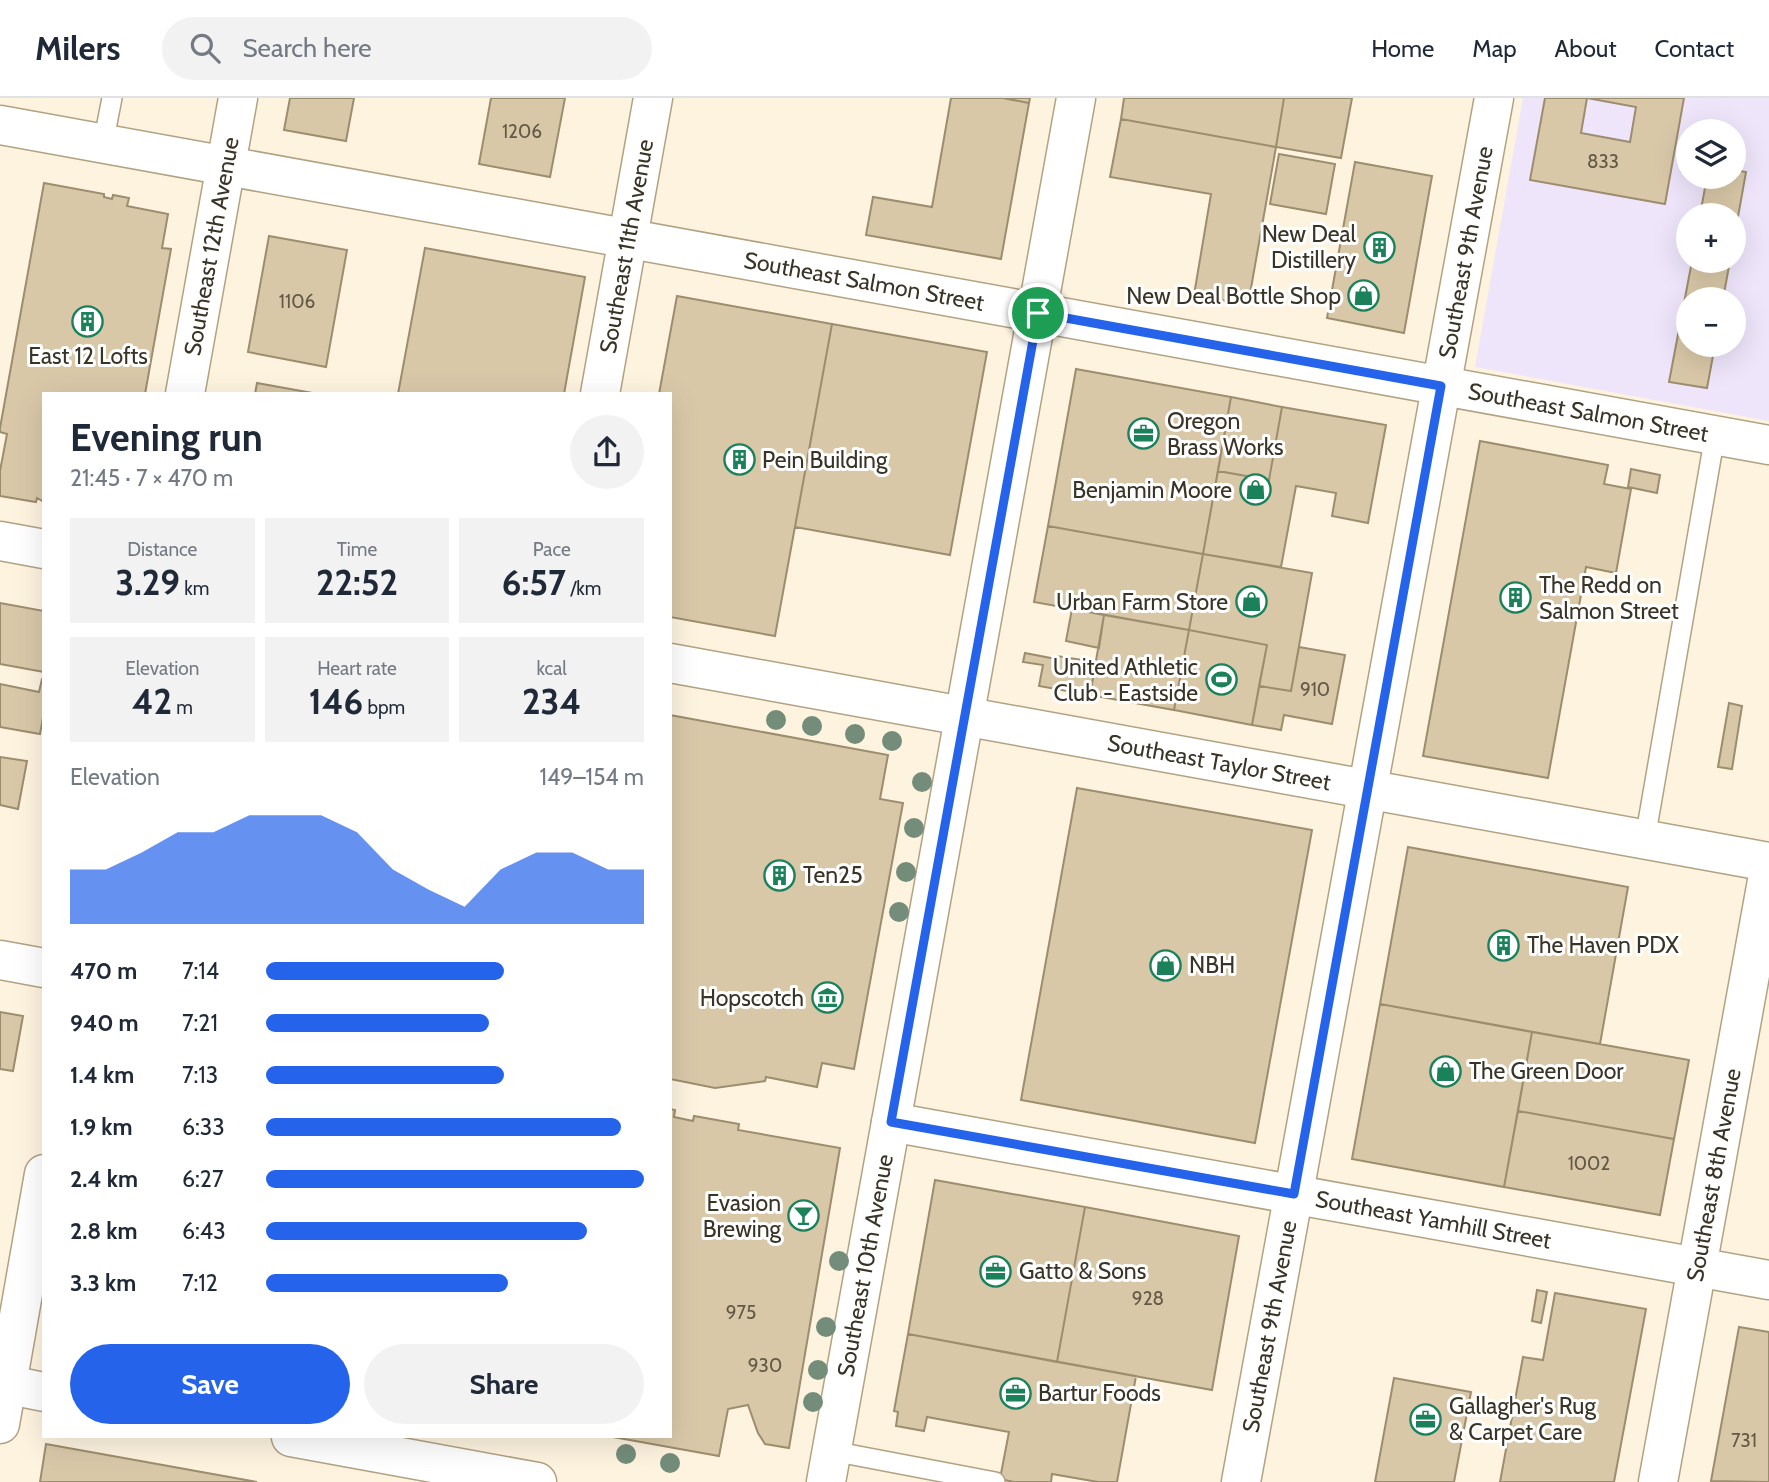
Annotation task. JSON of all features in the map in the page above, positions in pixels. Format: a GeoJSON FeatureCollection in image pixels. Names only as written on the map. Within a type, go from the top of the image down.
{"type":"FeatureCollection","features":[{"type":"Feature","properties":{"kind":"street","name":"Southeast 12th Avenue"},"geometry":{"type":"LineString","coordinates":[[185,392],[238,98]]}},
{"type":"Feature","properties":{"kind":"street","name":"Southeast 11th Avenue"},"geometry":{"type":"LineString","coordinates":[[600,392],[653,98]]}},
{"type":"Feature","properties":{"kind":"street","name":"Southeast 10th Avenue"},"geometry":{"type":"LineString","coordinates":[[829,1466],[1076,98]]}},
{"type":"Feature","properties":{"kind":"street","name":"Southeast 9th Avenue"},"geometry":{"type":"LineString","coordinates":[[1241,1482],[1494,98]]}},
{"type":"Feature","properties":{"kind":"street","name":"Southeast Salmon Street"},"geometry":{"type":"LineString","coordinates":[[0,125],[1769,445]]}},
{"type":"Feature","properties":{"kind":"street"},"geometry":{"type":"LineString","coordinates":[[0,541],[42,549]]}},
{"type":"Feature","properties":{"kind":"street","name":"Southeast Taylor Street"},"geometry":{"type":"LineString","coordinates":[[672,663],[1769,862]]}},
{"type":"Feature","properties":{"kind":"street","name":"Southeast 8th Avenue"},"geometry":{"type":"LineString","coordinates":[[1658,1482],[1769,870]]}},
{"type":"Feature","properties":{"kind":"street"},"geometry":{"type":"LineString","coordinates":[[0,960],[42,968]]}},
{"type":"Feature","properties":{"kind":"street","name":"Southeast Yamhill Street"},"geometry":{"type":"LineString","coordinates":[[891,1122],[1769,1280]]}},
{"type":"Feature","properties":{"kind":"street"},"geometry":{"type":"LineString","coordinates":[[0,1424],[3,1384],[42,1184]]}},
{"type":"Feature","properties":{"kind":"street"},"geometry":{"type":"LineString","coordinates":[[3,1384],[42,1392]]}},
{"type":"Feature","properties":{"kind":"street"},"geometry":{"type":"LineString","coordinates":[[295,1438],[537,1482]]}},
{"type":"Feature","properties":{"kind":"lane"},"geometry":{"type":"LineString","coordinates":[[103,144],[112,98]]}},
{"type":"Feature","properties":{"kind":"lane"},"geometry":{"type":"LineString","coordinates":[[1645,839],[1715,435]]}},
{"type":"Feature","properties":{"kind":"lane"},"geometry":{"type":"LineString","coordinates":[[829,1466],[995,1482]]}},
{"type":"Feature","properties":{"kind":"shaded area"},"geometry":{"type":"Polygon","coordinates":[[[1523,98],[1769,98],[1769,421],[1475,367],[1523,98]]]}},
{"type":"Feature","properties":{"kind":"building"},"geometry":{"type":"Polygon","coordinates":[[[290,98],[354,98],[346,141],[284,130],[290,98]]]}},
{"type":"Feature","properties":{"kind":"building"},"geometry":{"type":"Polygon","coordinates":[[[491,98],[565,98],[550,177],[479,164],[491,98]]]}},
{"type":"Feature","properties":{"kind":"building"},"geometry":{"type":"Polygon","coordinates":[[[951,98],[1003,98],[1029,103],[1001,259],[866,235],[873,197],[932,207],[951,98]]]}},
{"type":"Feature","properties":{"kind":"building"},"geometry":{"type":"Polygon","coordinates":[[[1003,98],[1030,98],[1029,103],[1003,98]]]}},
{"type":"Feature","properties":{"kind":"building"},"geometry":{"type":"Polygon","coordinates":[[[1124,98],[1284,98],[1276,147],[1121,119],[1124,98]]]}},
{"type":"Feature","properties":{"kind":"building"},"geometry":{"type":"Polygon","coordinates":[[[1284,98],[1352,98],[1341,158],[1276,147],[1284,98]]]}},
{"type":"Feature","properties":{"kind":"building"},"geometry":{"type":"Polygon","coordinates":[[[1545,98],[1587,98],[1684,98],[1680,119],[1676,119],[1676,143],[1665,204],[1530,180],[1545,98]],[[1587,98],[1581,133],[1630,142],[1636,107],[1587,98]]]}},
{"type":"Feature","properties":{"kind":"building"},"geometry":{"type":"Polygon","coordinates":[[[1121,119],[1276,147],[1248,305],[1194,295],[1211,194],[1110,177],[1121,119]]]}},
{"type":"Feature","properties":{"kind":"building"},"geometry":{"type":"Polygon","coordinates":[[[1279,154],[1335,164],[1326,214],[1270,204],[1279,154]]]}},
{"type":"Feature","properties":{"kind":"building","name":"New Deal Distillery"},"geometry":{"type":"Polygon","coordinates":[[[1355,162],[1432,176],[1404,333],[1327,318],[1355,162]]]}},
{"type":"Feature","properties":{"kind":"building","name":"East 12 Lofts"},"geometry":{"type":"Polygon","coordinates":[[[44,183],[104,194],[104,197],[112,199],[113,195],[129,198],[127,206],[168,214],[162,248],[171,249],[145,392],[42,392],[42,501],[37,498],[36,502],[0,496],[0,471],[7,434],[0,432],[44,183]]]}},
{"type":"Feature","properties":{"kind":"building"},"geometry":{"type":"Polygon","coordinates":[[[1705,189],[1743,189],[1740,203],[1702,203],[1705,189]]]}},
{"type":"Feature","properties":{"kind":"building"},"geometry":{"type":"Polygon","coordinates":[[[269,236],[347,250],[326,367],[248,352],[269,236]]]}},
{"type":"Feature","properties":{"kind":"building"},"geometry":{"type":"Polygon","coordinates":[[[425,248],[585,277],[564,392],[398,392],[425,248]]]}},
{"type":"Feature","properties":{"kind":"building"},"geometry":{"type":"Polygon","coordinates":[[[1690,273],[1728,273],[1725,287],[1687,287],[1690,273]]]}},
{"type":"Feature","properties":{"kind":"building","name":"Pein Building"},"geometry":{"type":"Polygon","coordinates":[[[677,296],[832,324],[775,636],[672,617],[672,392],[659,392],[677,296]]]}},
{"type":"Feature","properties":{"kind":"building"},"geometry":{"type":"Polygon","coordinates":[[[832,324],[987,352],[950,555],[795,527],[832,324]]]}},
{"type":"Feature","properties":{"kind":"building"},"geometry":{"type":"Polygon","coordinates":[[[1676,345],[1676,357],[1713,357],[1707,388],[1669,382],[1676,345]]]}},
{"type":"Feature","properties":{"kind":"building","name":"Oregon Brass Works"},"geometry":{"type":"Polygon","coordinates":[[[1076,369],[1231,397],[1203,554],[1048,526],[1076,369]]]}},
{"type":"Feature","properties":{"kind":"building"},"geometry":{"type":"Polygon","coordinates":[[[257,383],[307,392],[255,392],[257,383]]]}},
{"type":"Feature","properties":{"kind":"building"},"geometry":{"type":"Polygon","coordinates":[[[1231,397],[1282,407],[1269,480],[1218,471],[1231,397]]]}},
{"type":"Feature","properties":{"kind":"building","name":"Benjamin Moore"},"geometry":{"type":"Polygon","coordinates":[[[1282,407],[1386,425],[1368,523],[1332,516],[1336,493],[1296,486],[1281,567],[1203,554],[1218,471],[1269,480],[1282,407]]]}},
{"type":"Feature","properties":{"kind":"building","name":"The Redd on Salmon Street"},"geometry":{"type":"Polygon","coordinates":[[[1480,441],[1608,465],[1604,484],[1631,489],[1616,573],[1586,567],[1548,778],[1423,756],[1480,441]]]}},
{"type":"Feature","properties":{"kind":"building"},"geometry":{"type":"Polygon","coordinates":[[[1631,469],[1660,475],[1657,493],[1628,487],[1631,469]]]}},
{"type":"Feature","properties":{"kind":"building"},"geometry":{"type":"Polygon","coordinates":[[[1048,526],[1203,554],[1189,630],[1034,602],[1048,526]]]}},
{"type":"Feature","properties":{"kind":"building","name":"Urban Farm Store"},"geometry":{"type":"Polygon","coordinates":[[[1203,554],[1312,573],[1291,691],[1259,686],[1267,645],[1189,630],[1203,554]]]}},
{"type":"Feature","properties":{"kind":"building"},"geometry":{"type":"Polygon","coordinates":[[[0,603],[42,611],[42,672],[0,664],[0,603]]]}},
{"type":"Feature","properties":{"kind":"building"},"geometry":{"type":"Polygon","coordinates":[[[1072,609],[1104,615],[1099,648],[1066,641],[1072,609]]]}},
{"type":"Feature","properties":{"kind":"building"},"geometry":{"type":"Polygon","coordinates":[[[1104,615],[1189,630],[1174,710],[1090,695],[1104,615]]]}},
{"type":"Feature","properties":{"kind":"building"},"geometry":{"type":"Polygon","coordinates":[[[1189,630],[1267,645],[1252,725],[1174,710],[1189,630]]]}},
{"type":"Feature","properties":{"kind":"building"},"geometry":{"type":"Polygon","coordinates":[[[1299,647],[1345,655],[1332,724],[1284,715],[1281,730],[1252,725],[1259,686],[1291,691],[1299,647]]]}},
{"type":"Feature","properties":{"kind":"building"},"geometry":{"type":"Polygon","coordinates":[[[1025,653],[1096,662],[1090,695],[1039,686],[1043,665],[1023,662],[1025,653]]]}},
{"type":"Feature","properties":{"kind":"building"},"geometry":{"type":"Polygon","coordinates":[[[42,679],[40,734],[0,727],[0,684],[39,692],[42,679]]]}},
{"type":"Feature","properties":{"kind":"building"},"geometry":{"type":"Polygon","coordinates":[[[1729,703],[1742,706],[1732,769],[1718,767],[1729,703]]]}},
{"type":"Feature","properties":{"kind":"building","name":"Ten25"},"geometry":{"type":"Polygon","coordinates":[[[672,715],[888,755],[880,799],[903,803],[854,1069],[822,1063],[817,1087],[766,1077],[765,1081],[715,1088],[672,1079],[672,715]]]}},
{"type":"Feature","properties":{"kind":"building"},"geometry":{"type":"Polygon","coordinates":[[[0,757],[27,761],[18,809],[0,805],[0,757]]]}},
{"type":"Feature","properties":{"kind":"building","name":"NBH"},"geometry":{"type":"Polygon","coordinates":[[[1077,788],[1312,830],[1255,1143],[1021,1100],[1077,788]]]}},
{"type":"Feature","properties":{"kind":"building","name":"The Haven PDX"},"geometry":{"type":"Polygon","coordinates":[[[1408,847],[1628,887],[1600,1044],[1380,1004],[1408,847]]]}},
{"type":"Feature","properties":{"kind":"building","name":"The Green Door"},"geometry":{"type":"Polygon","coordinates":[[[1380,1004],[1532,1032],[1504,1187],[1352,1159],[1380,1004]]]}},
{"type":"Feature","properties":{"kind":"building"},"geometry":{"type":"Polygon","coordinates":[[[0,1012],[23,1016],[13,1071],[0,1069],[0,1012]]]}},
{"type":"Feature","properties":{"kind":"building"},"geometry":{"type":"Polygon","coordinates":[[[1532,1032],[1689,1060],[1674,1139],[1518,1111],[1532,1032]]]}},
{"type":"Feature","properties":{"kind":"building"},"geometry":{"type":"Polygon","coordinates":[[[672,1109],[675,1110],[674,1117],[693,1121],[694,1116],[739,1124],[738,1130],[840,1148],[789,1448],[765,1444],[748,1405],[728,1409],[719,1456],[619,1438],[672,1438],[672,1109]]]}},
{"type":"Feature","properties":{"kind":"building"},"geometry":{"type":"Polygon","coordinates":[[[1518,1111],[1674,1139],[1660,1215],[1504,1187],[1518,1111]]]}},
{"type":"Feature","properties":{"kind":"building","name":"Gatto & Sons"},"geometry":{"type":"Polygon","coordinates":[[[935,1180],[1085,1207],[1057,1362],[908,1334],[935,1180]]]}},
{"type":"Feature","properties":{"kind":"building"},"geometry":{"type":"Polygon","coordinates":[[[1085,1207],[1239,1236],[1212,1390],[1057,1362],[1085,1207]]]}},
{"type":"Feature","properties":{"kind":"building"},"geometry":{"type":"Polygon","coordinates":[[[1537,1290],[1547,1292],[1541,1323],[1532,1321],[1537,1290]]]}},
{"type":"Feature","properties":{"kind":"building"},"geometry":{"type":"Polygon","coordinates":[[[1555,1293],[1646,1309],[1614,1482],[1500,1482],[1523,1357],[1543,1360],[1555,1293]]]}},
{"type":"Feature","properties":{"kind":"building"},"geometry":{"type":"Polygon","coordinates":[[[1739,1327],[1769,1332],[1769,1482],[1711,1481],[1739,1327]]]}},
{"type":"Feature","properties":{"kind":"building","name":"Bartur Foods"},"geometry":{"type":"Polygon","coordinates":[[[908,1334],[1136,1376],[1117,1482],[1098,1482],[1052,1474],[1051,1482],[1014,1482],[1000,1479],[1009,1432],[927,1417],[924,1431],[896,1426],[898,1412],[894,1411],[908,1334]]]}},
{"type":"Feature","properties":{"kind":"building","name":"Gallagher's Rug & Carpet Care"},"geometry":{"type":"Polygon","coordinates":[[[1394,1378],[1471,1392],[1454,1482],[1375,1482],[1394,1378]]]}},
{"type":"Feature","properties":{"kind":"building"},"geometry":{"type":"Polygon","coordinates":[[[46,1444],[257,1482],[40,1482],[46,1444]]]}},
{"type":"Feature","properties":{"kind":"place","name":"New Deal Distillery"},"geometry":{"type":"Point","coordinates":[1379,247]}},
{"type":"Feature","properties":{"kind":"place","name":"New Deal Bottle Shop"},"geometry":{"type":"Point","coordinates":[1364,296]}},
{"type":"Feature","properties":{"kind":"place","name":"East 12 Lofts"},"geometry":{"type":"Point","coordinates":[88,322]}},
{"type":"Feature","properties":{"kind":"place","name":"Oregon Brass Works"},"geometry":{"type":"Point","coordinates":[1144,434]}},
{"type":"Feature","properties":{"kind":"place","name":"Pein Building"},"geometry":{"type":"Point","coordinates":[739,460]}},
{"type":"Feature","properties":{"kind":"place","name":"Benjamin Moore"},"geometry":{"type":"Point","coordinates":[1255,490]}},
{"type":"Feature","properties":{"kind":"place","name":"The Redd on Salmon Street"},"geometry":{"type":"Point","coordinates":[1516,598]}},
{"type":"Feature","properties":{"kind":"place","name":"Urban Farm Store"},"geometry":{"type":"Point","coordinates":[1251,602]}},
{"type":"Feature","properties":{"kind":"place","name":"United Athletic Club - Eastside"},"geometry":{"type":"Point","coordinates":[1221,680]}},
{"type":"Feature","properties":{"kind":"place","name":"Ten25"},"geometry":{"type":"Point","coordinates":[780,875]}},
{"type":"Feature","properties":{"kind":"place","name":"The Haven PDX"},"geometry":{"type":"Point","coordinates":[1504,945]}},
{"type":"Feature","properties":{"kind":"place","name":"NBH"},"geometry":{"type":"Point","coordinates":[1166,965]}},
{"type":"Feature","properties":{"kind":"place","name":"Hopscotch"},"geometry":{"type":"Point","coordinates":[827,998]}},
{"type":"Feature","properties":{"kind":"place","name":"The Green Door"},"geometry":{"type":"Point","coordinates":[1446,1071]}},
{"type":"Feature","properties":{"kind":"place","name":"Evasion Brewing"},"geometry":{"type":"Point","coordinates":[804,1216]}},
{"type":"Feature","properties":{"kind":"place","name":"Gatto & Sons"},"geometry":{"type":"Point","coordinates":[996,1271]}},
{"type":"Feature","properties":{"kind":"place","name":"Bartur Foods"},"geometry":{"type":"Point","coordinates":[1015,1393]}},
{"type":"Feature","properties":{"kind":"place","name":"Gallagher's Rug & Carpet Care"},"geometry":{"type":"Point","coordinates":[1426,1419]}},
{"type":"Feature","properties":{"kind":"route"},"geometry":{"type":"LineString","coordinates":[[1038,313],[1441,386],[1294,1194],[891,1122],[1038,313]]}}]}
